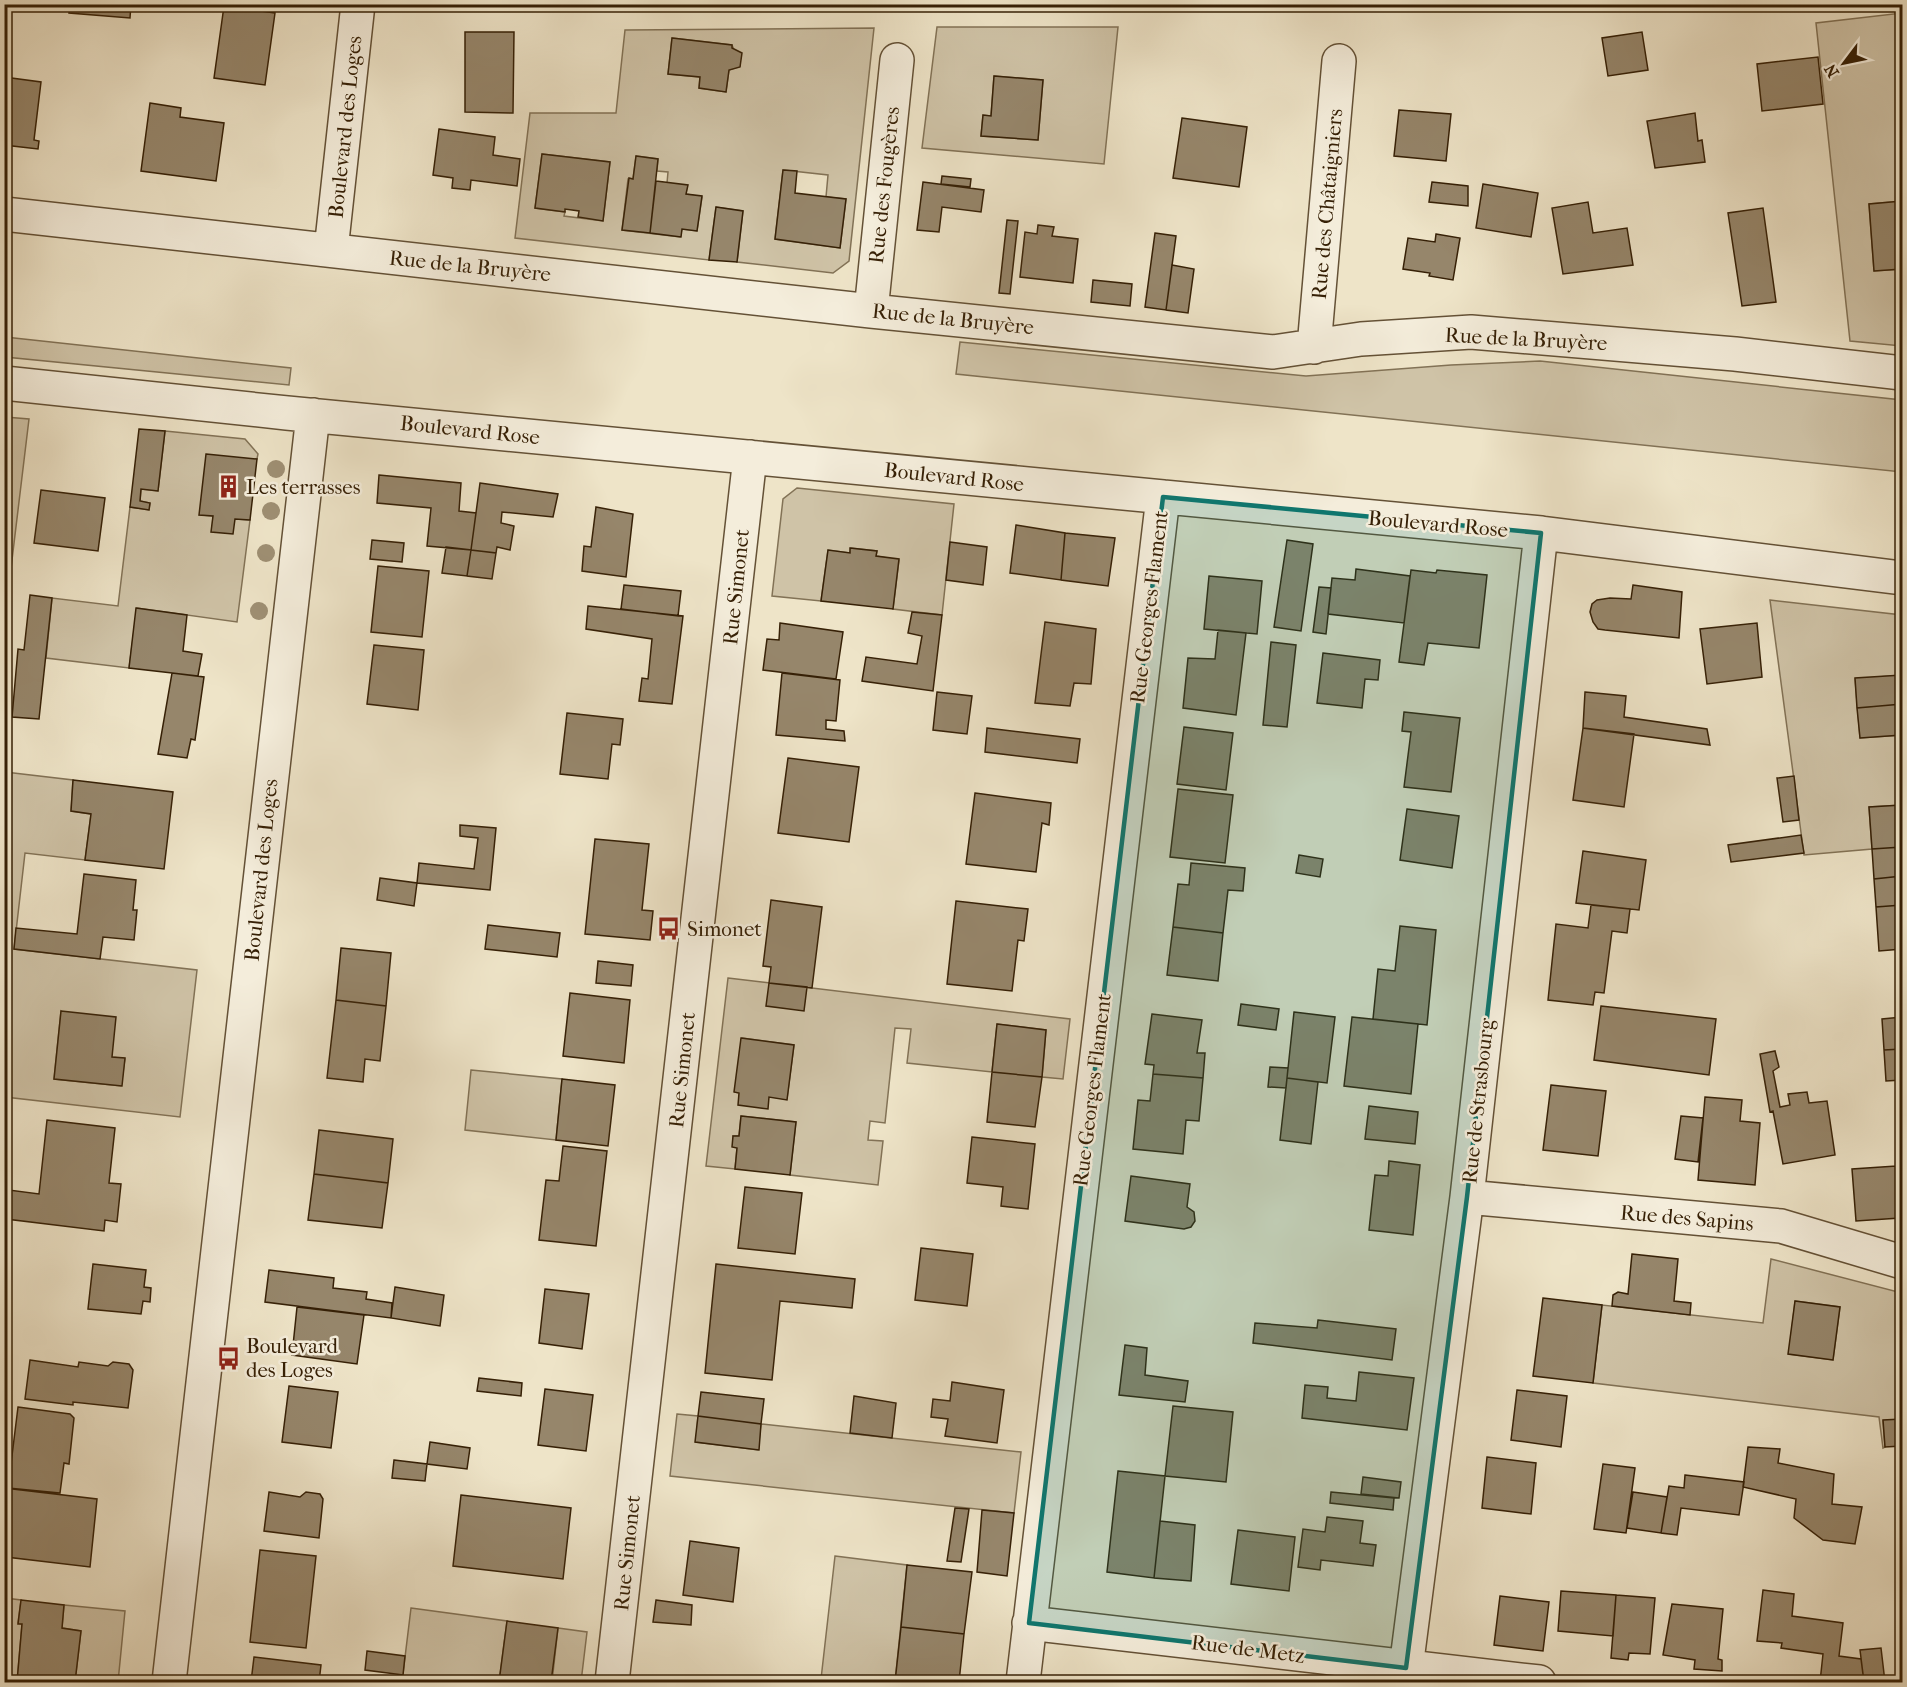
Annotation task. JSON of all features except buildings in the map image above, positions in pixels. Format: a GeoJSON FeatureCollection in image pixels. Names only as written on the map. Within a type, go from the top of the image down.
{"type":"FeatureCollection","features":[{"type":"Feature","properties":{"kind":"street","name":"Boulevard des Loges"},"geometry":{"type":"LineString","coordinates":[[331,250],[358,4]]}},
{"type":"Feature","properties":{"kind":"street","name":"Rue des Fougères"},"geometry":{"type":"LineString","coordinates":[[871,311],[897,60]]}},
{"type":"Feature","properties":{"kind":"street","name":"Rue des Châtaigniers"},"geometry":{"type":"LineString","coordinates":[[1314,347],[1340,62]]}},
{"type":"Feature","properties":{"kind":"street","name":"Rue de la Bruyère"},"geometry":{"type":"LineString","coordinates":[[4,214],[871,311],[1273,352],[1362,339],[1471,332],[1735,354],[1902,373]]}},
{"type":"Feature","properties":{"kind":"street","name":"Boulevard Rose"},"geometry":{"type":"LineString","coordinates":[[4,383],[313,415],[1541,533],[1902,578]]}},
{"type":"Feature","properties":{"kind":"street","name":"Boulevard des Loges"},"geometry":{"type":"LineString","coordinates":[[169,1683],[313,415]]}},
{"type":"Feature","properties":{"kind":"street","name":"Rue Simonet"},"geometry":{"type":"LineString","coordinates":[[612,1683],[750,457]]}},
{"type":"Feature","properties":{"kind":"street","name":"Rue Georges Flament"},"geometry":{"type":"LineString","coordinates":[[1023,1683],[1162,497]]}},
{"type":"Feature","properties":{"kind":"street","name":"Rue de Strasbourg"},"geometry":{"type":"LineString","coordinates":[[1406,1668],[1467,1197],[1541,533]]}},
{"type":"Feature","properties":{"kind":"street","name":"Rue des Sapins"},"geometry":{"type":"LineString","coordinates":[[1467,1197],[1781,1226],[1902,1262]]}},
{"type":"Feature","properties":{"kind":"street","name":"Rue de Metz"},"geometry":{"type":"LineString","coordinates":[[1029,1623],[1539,1683]]}},
{"type":"Feature","properties":{"kind":"highlighted area"},"geometry":{"type":"Polygon","coordinates":[[[1163,497],[1541,533],[1467,1197],[1406,1668],[1029,1623],[1163,497]]]}},
{"type":"Feature","properties":{"kind":"shaded area"},"geometry":{"type":"Polygon","coordinates":[[[1902,13],[1902,201],[1869,204],[1874,271],[1902,269],[1902,346],[1850,341],[1816,23],[1902,13]]]}},
{"type":"Feature","properties":{"kind":"shaded area"},"geometry":{"type":"Polygon","coordinates":[[[937,27],[1118,27],[1104,164],[922,148],[937,27]],[[994,76],[991,116],[983,115],[981,136],[1038,140],[1043,80],[994,76]]]}},
{"type":"Feature","properties":{"kind":"shaded area"},"geometry":{"type":"Polygon","coordinates":[[[874,28],[849,261],[833,273],[737,262],[743,211],[716,207],[709,260],[515,238],[530,113],[616,113],[625,30],[874,28]],[[672,38],[668,74],[700,77],[699,88],[726,92],[729,70],[740,66],[732,45],[672,38]],[[542,154],[535,208],[565,212],[564,216],[603,221],[610,162],[542,154]],[[636,156],[633,179],[628,179],[622,230],[680,237],[682,229],[697,231],[702,197],[686,194],[687,186],[667,183],[668,172],[657,171],[658,159],[636,156]],[[783,170],[775,239],[840,248],[846,199],[826,197],[828,175],[783,170]]]}},
{"type":"Feature","properties":{"kind":"shaded area"},"geometry":{"type":"Polygon","coordinates":[[[5,337],[291,368],[289,385],[5,357],[5,337]]]}},
{"type":"Feature","properties":{"kind":"shaded area"},"geometry":{"type":"Polygon","coordinates":[[[960,342],[1306,376],[1540,361],[1902,400],[1902,472],[956,374],[960,342]]]}},
{"type":"Feature","properties":{"kind":"shaded area"},"geometry":{"type":"Polygon","coordinates":[[[5,417],[29,419],[8,593],[4,593],[5,417]]]}},
{"type":"Feature","properties":{"kind":"shaded area"},"geometry":{"type":"Polygon","coordinates":[[[165,431],[245,439],[258,454],[257,459],[200,515],[213,516],[212,531],[235,519],[250,520],[237,622],[137,608],[129,668],[46,658],[52,598],[118,606],[130,507],[149,510],[150,503],[140,501],[141,489],[158,491],[165,431]]]}},
{"type":"Feature","properties":{"kind":"shaded area"},"geometry":{"type":"Polygon","coordinates":[[[797,488],[954,504],[942,615],[893,609],[899,560],[876,556],[877,551],[851,548],[850,553],[828,550],[821,601],[772,596],[783,499],[797,488]]]}},
{"type":"Feature","properties":{"kind":"shaded area"},"geometry":{"type":"Polygon","coordinates":[[[1770,600],[1902,615],[1902,675],[1855,679],[1860,738],[1902,735],[1902,805],[1869,807],[1872,849],[1804,855],[1770,600]]]}},
{"type":"Feature","properties":{"kind":"shaded area"},"geometry":{"type":"Polygon","coordinates":[[[5,772],[73,780],[71,811],[91,814],[85,860],[25,853],[14,949],[197,970],[180,1117],[5,1097],[5,772]],[[61,1011],[54,1079],[121,1086],[125,1059],[112,1057],[61,1011]]]}},
{"type":"Feature","properties":{"kind":"shaded area"},"geometry":{"type":"Polygon","coordinates":[[[728,978],[1070,1019],[1063,1079],[1042,1077],[1046,1030],[997,1024],[992,1072],[907,1063],[911,1029],[895,1028],[885,1123],[870,1121],[868,1140],[883,1141],[878,1185],[790,1175],[796,1122],[741,1116],[739,1136],[733,1136],[737,1148],[735,1169],[706,1166],[728,978]],[[742,1038],[735,1092],[787,1099],[794,1045],[742,1038]]]}},
{"type":"Feature","properties":{"kind":"shaded area"},"geometry":{"type":"Polygon","coordinates":[[[471,1070],[562,1079],[556,1140],[465,1130],[471,1070]]]}},
{"type":"Feature","properties":{"kind":"shaded area"},"geometry":{"type":"Polygon","coordinates":[[[1771,1259],[1902,1293],[1902,1419],[1883,1421],[1885,1447],[1883,1448],[1879,1417],[1593,1383],[1602,1305],[1763,1323],[1771,1259]],[[1795,1301],[1789,1354],[1833,1360],[1840,1307],[1795,1301]]]}},
{"type":"Feature","properties":{"kind":"shaded area"},"geometry":{"type":"Polygon","coordinates":[[[677,1414],[698,1416],[696,1442],[758,1450],[761,1424],[1021,1452],[1014,1513],[670,1476],[677,1414]]]}},
{"type":"Feature","properties":{"kind":"shaded area"},"geometry":{"type":"Polygon","coordinates":[[[835,1556],[907,1565],[895,1682],[821,1679],[835,1556]]]}},
{"type":"Feature","properties":{"kind":"shaded area"},"geometry":{"type":"Polygon","coordinates":[[[5,1598],[21,1600],[18,1623],[22,1624],[17,1682],[5,1682],[5,1598]]]}},
{"type":"Feature","properties":{"kind":"shaded area"},"geometry":{"type":"Polygon","coordinates":[[[64,1605],[125,1611],[118,1682],[75,1682],[81,1631],[62,1628],[64,1605]]]}},
{"type":"Feature","properties":{"kind":"shaded area"},"geometry":{"type":"Polygon","coordinates":[[[411,1608],[507,1621],[499,1682],[402,1682],[411,1608]]]}},
{"type":"Feature","properties":{"kind":"shaded area"},"geometry":{"type":"Polygon","coordinates":[[[558,1628],[587,1632],[581,1682],[552,1682],[558,1628]]]}},
{"type":"Feature","properties":{"kind":"place","name":"Les terrasses"},"geometry":{"type":"Point","coordinates":[228,487]}},
{"type":"Feature","properties":{"kind":"place","name":"Simonet"},"geometry":{"type":"Point","coordinates":[669,929]}},
{"type":"Feature","properties":{"kind":"place","name":"Boulevard des Loges"},"geometry":{"type":"Point","coordinates":[228,1358]}}]}
